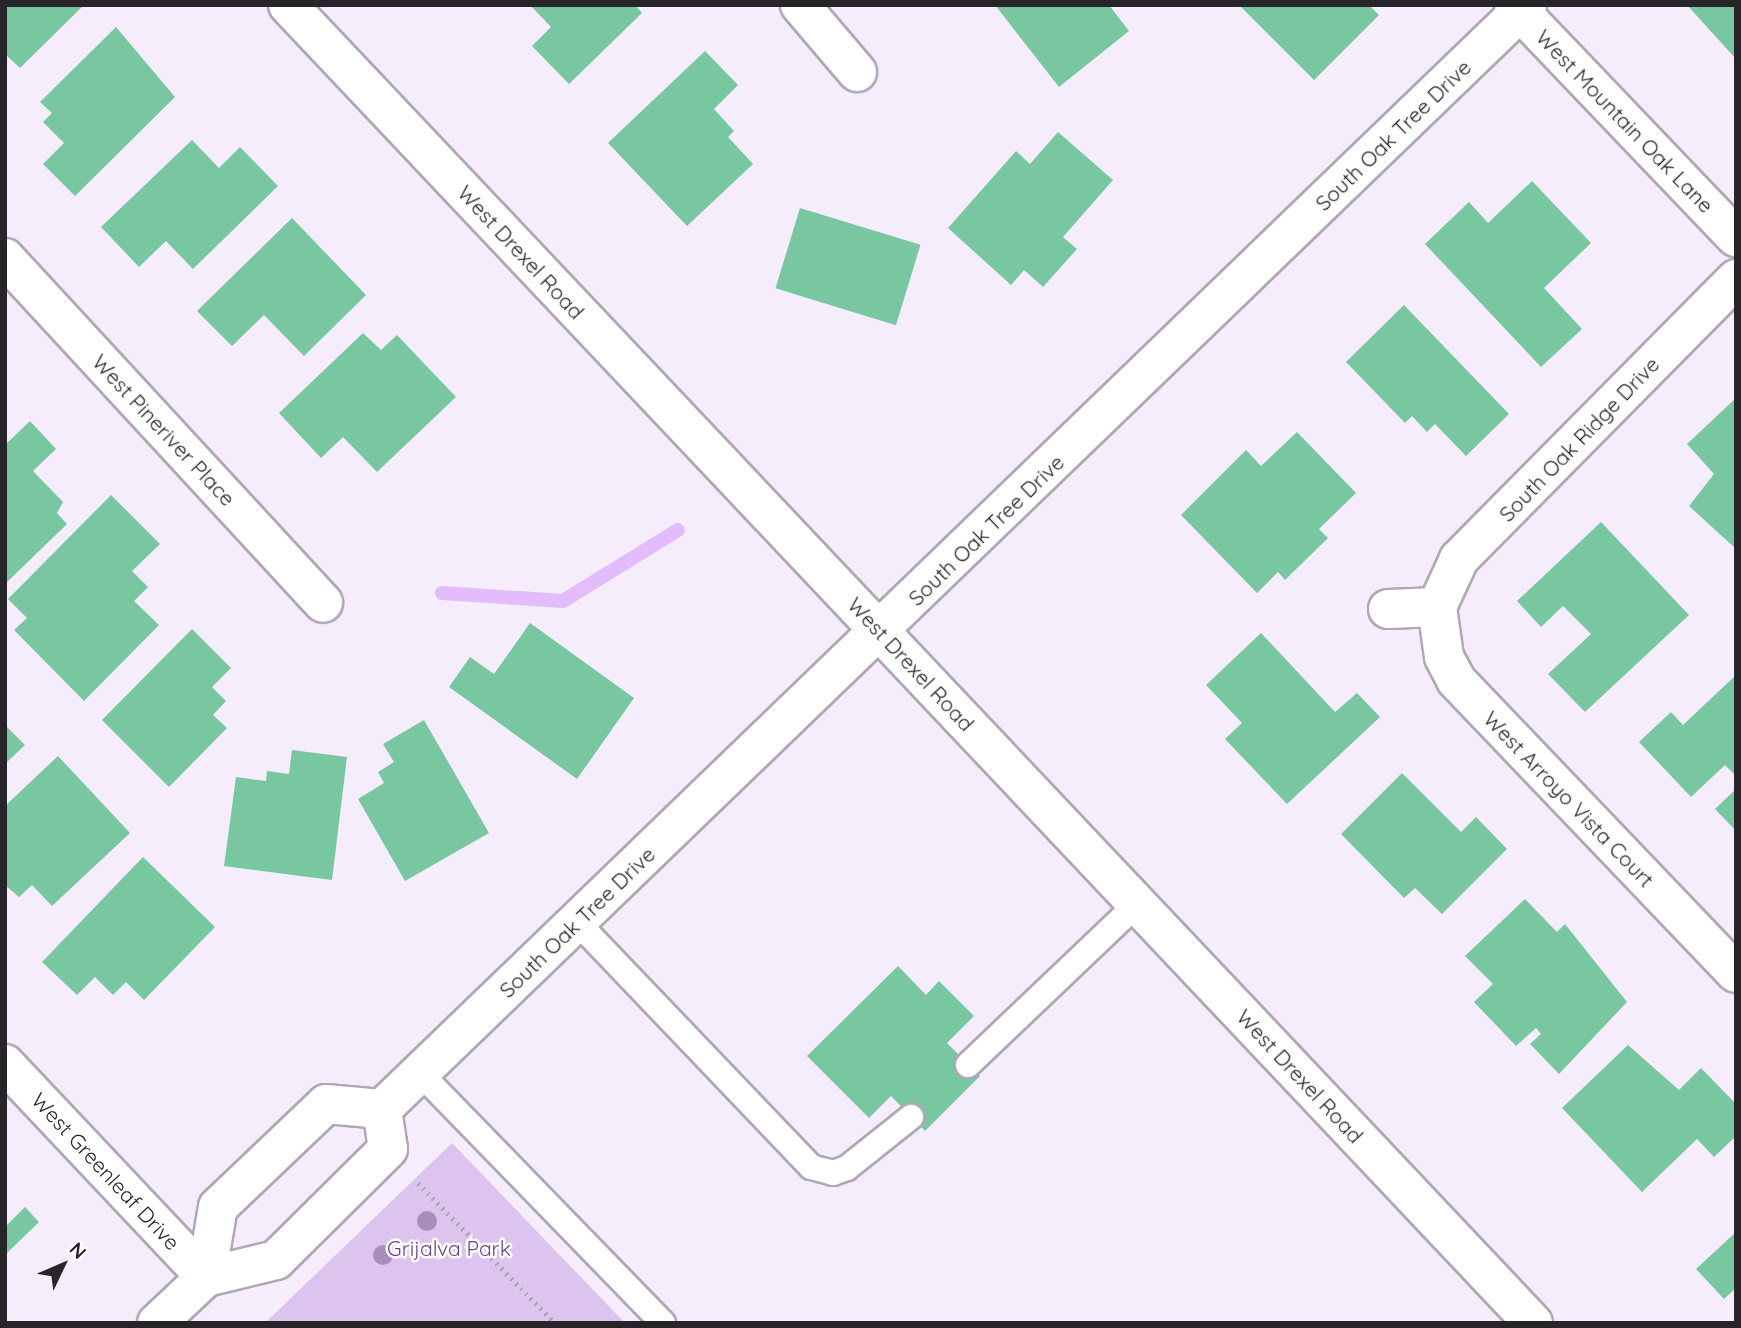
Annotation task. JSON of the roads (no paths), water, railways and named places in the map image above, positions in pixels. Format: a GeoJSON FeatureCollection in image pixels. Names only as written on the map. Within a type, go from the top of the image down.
{"type":"FeatureCollection","features":[{"type":"Feature","properties":{"kind":"street","name":"West Drexel Road"},"geometry":{"type":"LineString","coordinates":[[288,5],[1533,1323]]}},
{"type":"Feature","properties":{"kind":"street"},"geometry":{"type":"LineString","coordinates":[[800,5],[858,72]]}},
{"type":"Feature","properties":{"kind":"street","name":"South Oak Tree Drive"},"geometry":{"type":"LineString","coordinates":[[382,1109],[881,633],[1520,7]]}},
{"type":"Feature","properties":{"kind":"street","name":"West Mountain Oak Lane"},"geometry":{"type":"LineString","coordinates":[[1520,7],[1736,237]]}},
{"type":"Feature","properties":{"kind":"street","name":"West Pineriver Place"},"geometry":{"type":"LineString","coordinates":[[5,258],[323,603]]}},
{"type":"Feature","properties":{"kind":"street","name":"South Oak Ridge Drive"},"geometry":{"type":"LineString","coordinates":[[1437,607],[1459,559],[1736,279]]}},
{"type":"Feature","properties":{"kind":"street"},"geometry":{"type":"LineString","coordinates":[[1388,609],[1437,607]]}},
{"type":"Feature","properties":{"kind":"street","name":"West Arroyo Vista Court"},"geometry":{"type":"LineString","coordinates":[[1437,607],[1444,657],[1456,680],[1736,973]]}},
{"type":"Feature","properties":{"kind":"street","name":"West Greenleaf Drive"},"geometry":{"type":"LineString","coordinates":[[5,1064],[206,1278]]}},
{"type":"Feature","properties":{"kind":"street"},"geometry":{"type":"LineString","coordinates":[[157,1323],[206,1278],[276,1260],[388,1149],[382,1109],[326,1104],[248,1178],[218,1207],[206,1278]]}},
{"type":"Feature","properties":{"kind":"lane"},"geometry":{"type":"LineString","coordinates":[[968,1065],[1137,904]]}},
{"type":"Feature","properties":{"kind":"lane"},"geometry":{"type":"LineString","coordinates":[[577,922],[811,1167],[833,1173],[847,1168],[911,1117]]}},
{"type":"Feature","properties":{"kind":"lane"},"geometry":{"type":"LineString","coordinates":[[419,1072],[663,1323]]}},
{"type":"Feature","properties":{"kind":"waterway"},"geometry":{"type":"LineString","coordinates":[[442,593],[563,601],[678,530]]}},
{"type":"Feature","properties":{"kind":"park label","name":"Grijalva Park"},"geometry":{"type":"Point","coordinates":[449,1248]}}]}
